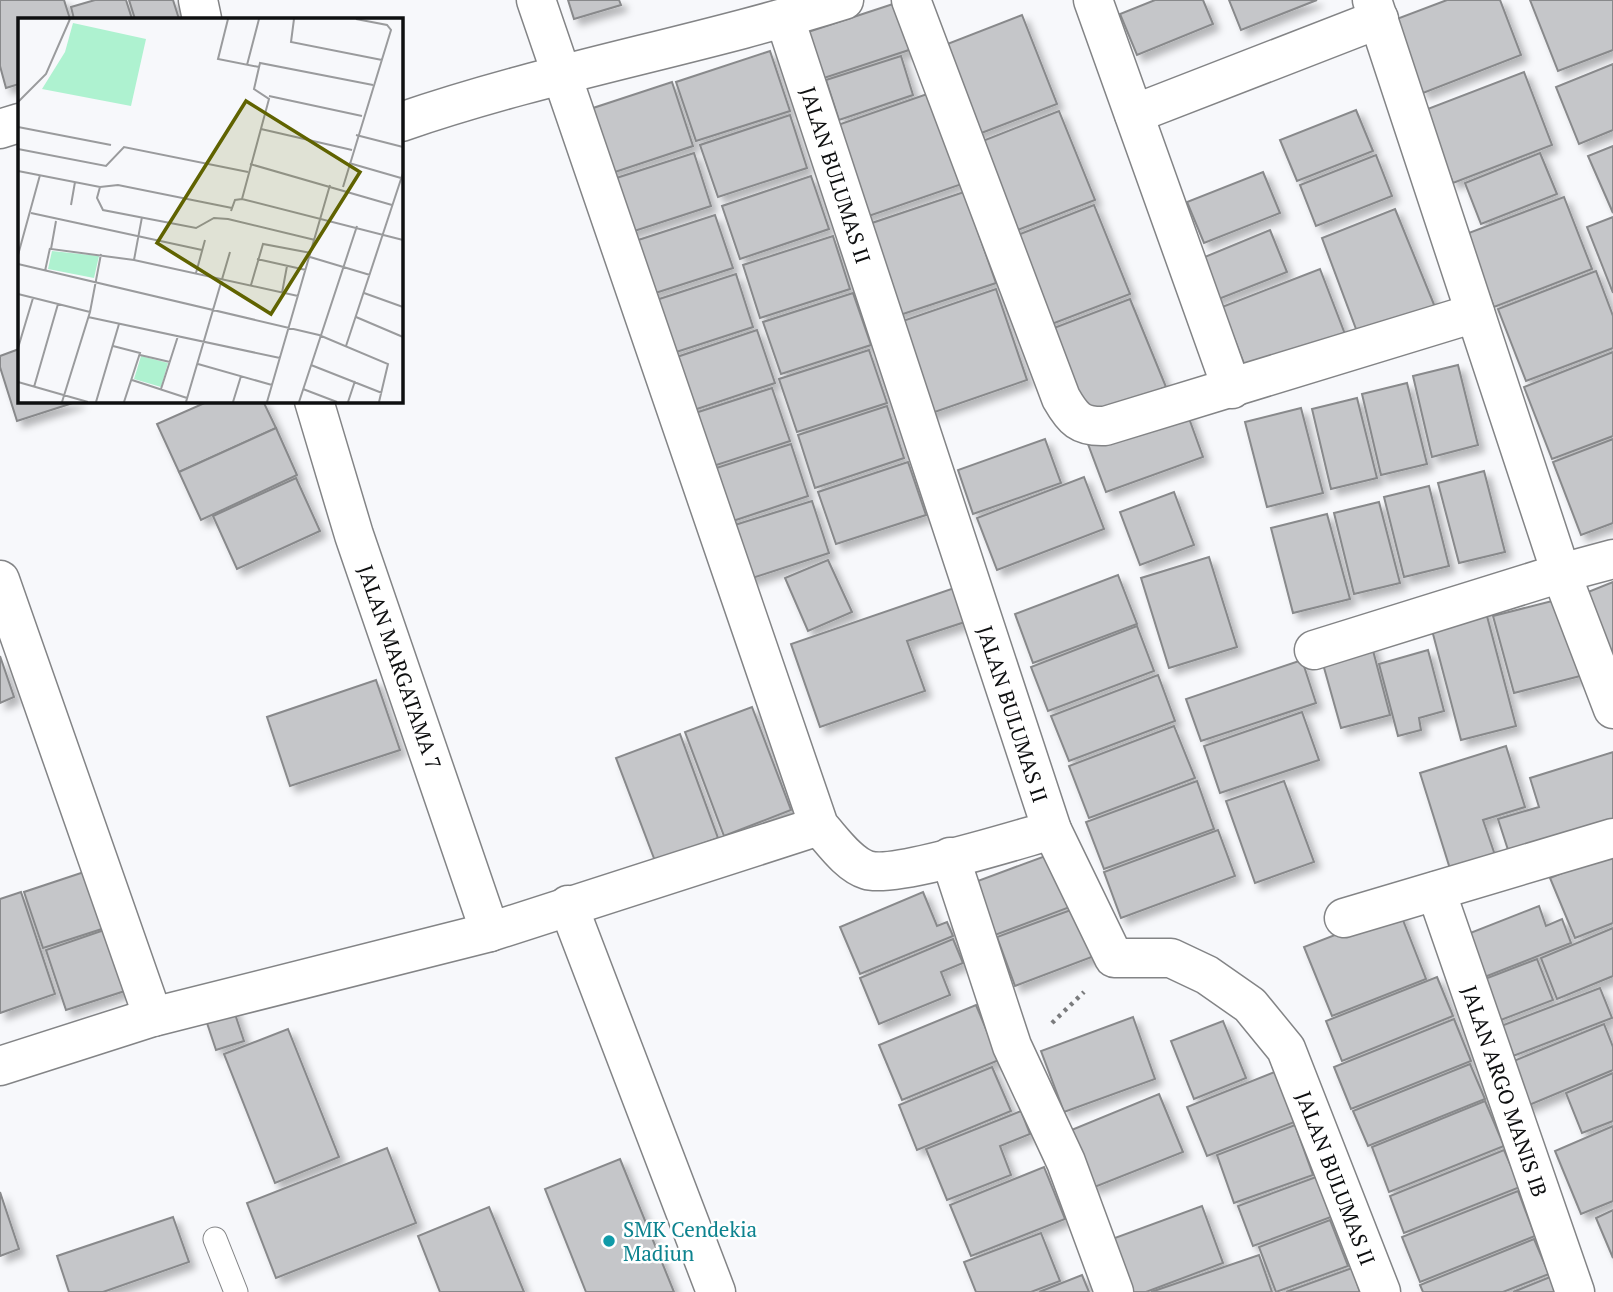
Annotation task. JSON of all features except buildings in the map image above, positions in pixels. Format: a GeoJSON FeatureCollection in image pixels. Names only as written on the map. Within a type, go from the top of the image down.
{"type":"FeatureCollection","features":[{"type":"Feature","properties":{"kind":"street"},"geometry":{"type":"LineString","coordinates":[[198,0],[202,18]]}},
{"type":"Feature","properties":{"kind":"street"},"geometry":{"type":"LineString","coordinates":[[536,0],[819,826],[845,855],[867,871],[904,869],[1052,830]]}},
{"type":"Feature","properties":{"kind":"street"},"geometry":{"type":"LineString","coordinates":[[402,122],[560,74],[785,19],[844,0]]}},
{"type":"Feature","properties":{"kind":"street"},"geometry":{"type":"LineString","coordinates":[[911,0],[1061,398],[1074,420],[1089,427],[1105,426],[1475,313]]}},
{"type":"Feature","properties":{"kind":"street"},"geometry":{"type":"LineString","coordinates":[[1093,0],[1232,389]]}},
{"type":"Feature","properties":{"kind":"street"},"geometry":{"type":"LineString","coordinates":[[1134,114],[1375,10],[1561,573],[1613,709]]}},
{"type":"Feature","properties":{"kind":"street","name":"JALAN BULUMAS II"},"geometry":{"type":"LineString","coordinates":[[785,19],[1052,830],[1115,958],[1171,958],[1207,975],[1250,1005],[1286,1049],[1381,1292]]}},
{"type":"Feature","properties":{"kind":"street"},"geometry":{"type":"LineString","coordinates":[[0,129],[18,123]]}},
{"type":"Feature","properties":{"kind":"street","name":"JALAN MARGATAMA 7"},"geometry":{"type":"LineString","coordinates":[[314,402],[354,536],[490,932]]}},
{"type":"Feature","properties":{"kind":"street"},"geometry":{"type":"LineString","coordinates":[[1314,650],[1613,559]]}},
{"type":"Feature","properties":{"kind":"street"},"geometry":{"type":"LineString","coordinates":[[0,580],[153,1017]]}},
{"type":"Feature","properties":{"kind":"street"},"geometry":{"type":"LineString","coordinates":[[0,1066],[153,1017],[490,932],[819,826]]}},
{"type":"Feature","properties":{"kind":"street"},"geometry":{"type":"LineString","coordinates":[[1344,918],[1613,838]]}},
{"type":"Feature","properties":{"kind":"street"},"geometry":{"type":"LineString","coordinates":[[950,858],[1012,1046],[1066,1162],[1114,1292]]}},
{"type":"Feature","properties":{"kind":"street","name":"JALAN ARGO MANIS IB"},"geometry":{"type":"LineString","coordinates":[[1436,891],[1574,1292]]}},
{"type":"Feature","properties":{"kind":"street"},"geometry":{"type":"LineString","coordinates":[[568,905],[716,1292]]}},
{"type":"Feature","properties":{"kind":"lane"},"geometry":{"type":"LineString","coordinates":[[215,1239],[236,1292]]}},
{"type":"Feature","properties":{"kind":"path"},"geometry":{"type":"LineString","coordinates":[[1012,1046],[1046,1028],[1115,958]]}},
{"type":"Feature","properties":{"kind":"place","name":"SMK Cendekia Madiun"},"geometry":{"type":"Point","coordinates":[609,1241]}}]}
